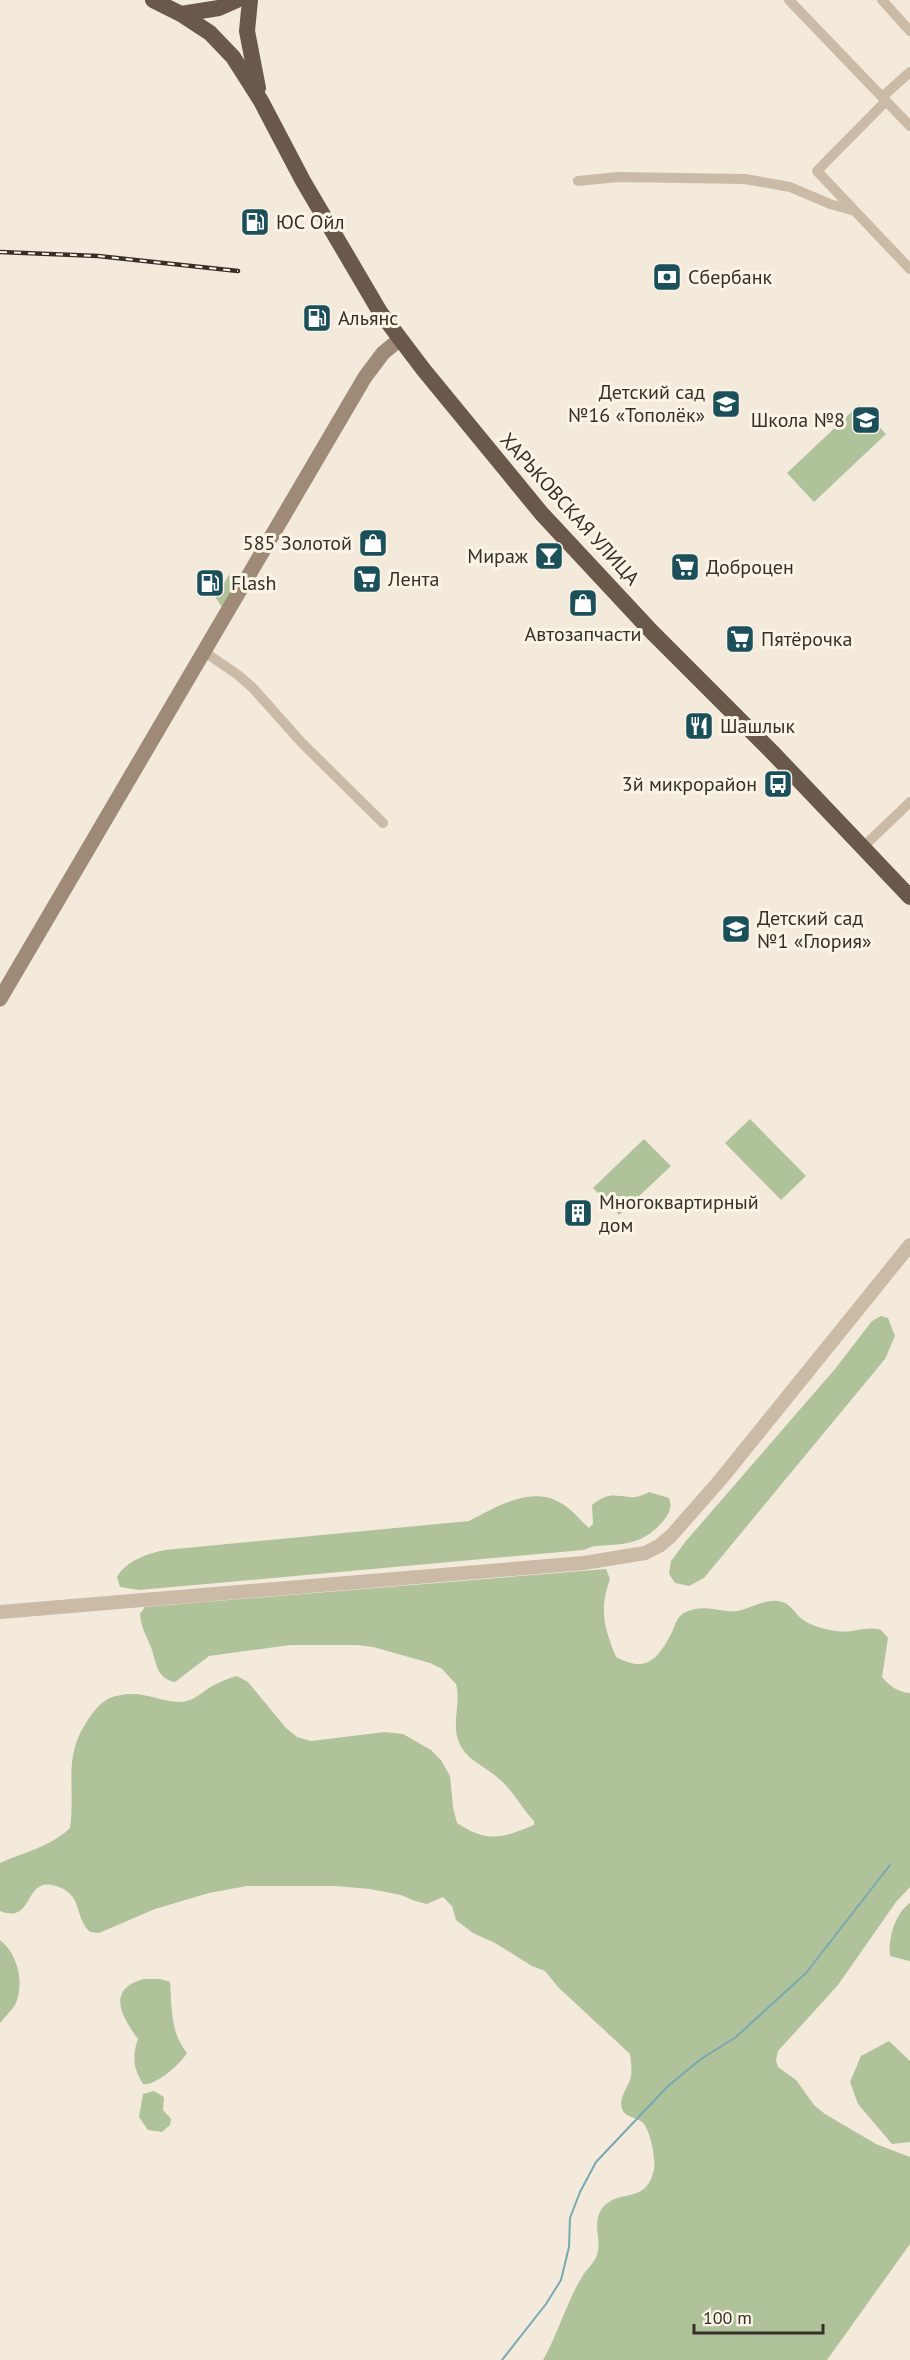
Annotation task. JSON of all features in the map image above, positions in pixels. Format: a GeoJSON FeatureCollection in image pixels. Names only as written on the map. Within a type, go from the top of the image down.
{"type":"FeatureCollection","features":[{"type":"Feature","properties":{"kind":"highway"},"geometry":{"type":"LineString","coordinates":[[153,0],[181,14],[210,33],[233,57],[261,101]]}},
{"type":"Feature","properties":{"kind":"highway"},"geometry":{"type":"LineString","coordinates":[[181,14],[219,8],[237,0]]}},
{"type":"Feature","properties":{"kind":"highway"},"geometry":{"type":"LineString","coordinates":[[250,0],[248,39],[261,101]]}},
{"type":"Feature","properties":{"kind":"highway","name":"ХАРЬКОВСКАЯ УЛИЦА"},"geometry":{"type":"LineString","coordinates":[[261,101],[303,181],[368,293],[400,339],[542,514],[652,632],[774,754],[910,897]]}},
{"type":"Feature","properties":{"kind":"main road"},"geometry":{"type":"LineString","coordinates":[[0,999],[365,377],[383,353],[400,339]]}},
{"type":"Feature","properties":{"kind":"street"},"geometry":{"type":"LineString","coordinates":[[789,0],[910,126]]}},
{"type":"Feature","properties":{"kind":"street"},"geometry":{"type":"LineString","coordinates":[[882,0],[910,30]]}},
{"type":"Feature","properties":{"kind":"street"},"geometry":{"type":"LineString","coordinates":[[910,72],[817,171],[910,269]]}},
{"type":"Feature","properties":{"kind":"street"},"geometry":{"type":"LineString","coordinates":[[578,181],[626,176],[745,178],[790,187],[830,204],[855,211]]}},
{"type":"Feature","properties":{"kind":"street"},"geometry":{"type":"LineString","coordinates":[[203,651],[253,688],[302,743],[383,823]]}},
{"type":"Feature","properties":{"kind":"street"},"geometry":{"type":"LineString","coordinates":[[861,848],[910,802]]}},
{"type":"Feature","properties":{"kind":"street"},"geometry":{"type":"LineString","coordinates":[[0,1612],[584,1563],[645,1553],[665,1542],[721,1479],[910,1245]]}},
{"type":"Feature","properties":{"kind":"green space"},"geometry":{"type":"Polygon","coordinates":[[[859,405],[886,434],[814,502],[787,473],[859,405]]]}},
{"type":"Feature","properties":{"kind":"green space"},"geometry":{"type":"Polygon","coordinates":[[[229,575],[235,575],[238,581],[222,607],[215,597],[229,575]]]}},
{"type":"Feature","properties":{"kind":"green space"},"geometry":{"type":"Polygon","coordinates":[[[750,1119],[806,1176],[781,1200],[725,1143],[750,1119]]]}},
{"type":"Feature","properties":{"kind":"green space"},"geometry":{"type":"Polygon","coordinates":[[[644,1139],[671,1166],[619,1215],[593,1188],[644,1139]]]}},
{"type":"Feature","properties":{"kind":"green space"},"geometry":{"type":"Polygon","coordinates":[[[881,1316],[888,1318],[895,1336],[885,1359],[704,1578],[689,1586],[675,1583],[669,1574],[671,1561],[686,1541],[835,1369],[872,1321],[881,1316]]]}},
{"type":"Feature","properties":{"kind":"green space"},"geometry":{"type":"Polygon","coordinates":[[[649,1492],[669,1498],[669,1512],[656,1528],[633,1542],[594,1546],[583,1550],[139,1590],[120,1587],[117,1577],[132,1562],[165,1550],[469,1521],[512,1501],[535,1496],[557,1501],[589,1528],[593,1524],[592,1505],[602,1498],[614,1495],[635,1497],[649,1492]]]}},
{"type":"Feature","properties":{"kind":"green space"},"geometry":{"type":"Polygon","coordinates":[[[606,1569],[610,1579],[604,1618],[616,1657],[634,1664],[648,1662],[665,1645],[678,1618],[688,1611],[708,1608],[737,1611],[776,1601],[788,1605],[800,1617],[823,1629],[842,1632],[870,1628],[881,1630],[888,1638],[882,1677],[894,1688],[910,1693],[910,1887],[896,1902],[838,1985],[778,2051],[776,2060],[778,2067],[796,2080],[814,2105],[825,2114],[876,2144],[910,2157],[910,2244],[827,2360],[543,2360],[576,2287],[597,2255],[598,2215],[608,2203],[645,2188],[654,2169],[652,2144],[645,2125],[625,2113],[621,2107],[622,2098],[631,2077],[630,2054],[558,1987],[545,1971],[473,1933],[456,1920],[452,1906],[443,1897],[427,1904],[401,1895],[370,1889],[335,1886],[247,1886],[209,1893],[155,1909],[99,1933],[90,1932],[85,1926],[71,1895],[56,1886],[46,1884],[38,1887],[19,1911],[11,1913],[0,1911],[0,1863],[46,1845],[70,1828],[72,1770],[76,1743],[92,1714],[104,1701],[129,1694],[185,1702],[237,1676],[248,1682],[286,1728],[297,1737],[311,1741],[385,1732],[403,1734],[431,1750],[441,1760],[450,1776],[457,1823],[477,1834],[504,1835],[534,1825],[534,1821],[508,1788],[493,1773],[465,1753],[461,1747],[456,1733],[458,1698],[456,1684],[442,1669],[430,1663],[373,1647],[290,1645],[209,1656],[175,1682],[164,1677],[158,1669],[141,1623],[140,1614],[145,1607],[606,1569]]]}},
{"type":"Feature","properties":{"kind":"green space"},"geometry":{"type":"Polygon","coordinates":[[[910,1903],[909,1961],[890,1956],[890,1949],[891,1934],[900,1913],[910,1903]]]}},
{"type":"Feature","properties":{"kind":"green space"},"geometry":{"type":"Polygon","coordinates":[[[0,1940],[15,1961],[19,1988],[15,2005],[0,2023],[0,1940]]]}},
{"type":"Feature","properties":{"kind":"green space"},"geometry":{"type":"Polygon","coordinates":[[[144,1979],[160,1979],[170,1982],[177,2037],[187,2053],[167,2074],[148,2084],[143,2084],[137,2073],[134,2056],[138,2039],[126,2021],[120,2004],[125,1989],[144,1979]]]}},
{"type":"Feature","properties":{"kind":"green space"},"geometry":{"type":"Polygon","coordinates":[[[889,2041],[910,2061],[910,2142],[892,2144],[858,2104],[850,2082],[861,2056],[889,2041]]]}},
{"type":"Feature","properties":{"kind":"green space"},"geometry":{"type":"Polygon","coordinates":[[[154,2091],[164,2097],[163,2110],[171,2119],[170,2125],[162,2132],[148,2130],[139,2117],[143,2094],[154,2091]]]}},
{"type":"Feature","properties":{"kind":"waterway"},"geometry":{"type":"LineString","coordinates":[[502,2360],[546,2304],[561,2280],[569,2247],[570,2218],[580,2192],[596,2162],[668,2086],[701,2059],[736,2037],[806,1973],[890,1865]]}},
{"type":"Feature","properties":{"kind":"railway"},"geometry":{"type":"LineString","coordinates":[[0,252],[98,256],[238,271]]}},
{"type":"Feature","properties":{"kind":"place","name":"ЮC Ойл"},"geometry":{"type":"Point","coordinates":[255,222]}},
{"type":"Feature","properties":{"kind":"place","name":"Сбербанк"},"geometry":{"type":"Point","coordinates":[667,277]}},
{"type":"Feature","properties":{"kind":"place","name":"Альянс"},"geometry":{"type":"Point","coordinates":[317,318]}},
{"type":"Feature","properties":{"kind":"place","name":"Детский сад №16 «Тополёк»"},"geometry":{"type":"Point","coordinates":[726,404]}},
{"type":"Feature","properties":{"kind":"place","name":"Школа №8"},"geometry":{"type":"Point","coordinates":[866,420]}},
{"type":"Feature","properties":{"kind":"place","name":"585 Золотой"},"geometry":{"type":"Point","coordinates":[373,543]}},
{"type":"Feature","properties":{"kind":"place","name":"Мираж"},"geometry":{"type":"Point","coordinates":[549,556]}},
{"type":"Feature","properties":{"kind":"place","name":"Доброцен"},"geometry":{"type":"Point","coordinates":[685,567]}},
{"type":"Feature","properties":{"kind":"place","name":"Лента"},"geometry":{"type":"Point","coordinates":[367,579]}},
{"type":"Feature","properties":{"kind":"place","name":"Flash"},"geometry":{"type":"Point","coordinates":[210,583]}},
{"type":"Feature","properties":{"kind":"place","name":"Автозапчасти"},"geometry":{"type":"Point","coordinates":[583,603]}},
{"type":"Feature","properties":{"kind":"place","name":"Пятёрочка"},"geometry":{"type":"Point","coordinates":[740,639]}},
{"type":"Feature","properties":{"kind":"place","name":"Шашлык"},"geometry":{"type":"Point","coordinates":[699,726]}},
{"type":"Feature","properties":{"kind":"place","name":"3й микрорайон"},"geometry":{"type":"Point","coordinates":[778,784]}},
{"type":"Feature","properties":{"kind":"place","name":"Детский сад №1 «Глория»"},"geometry":{"type":"Point","coordinates":[736,929]}},
{"type":"Feature","properties":{"kind":"place","name":"Многоквартирный дом"},"geometry":{"type":"Point","coordinates":[578,1213]}}]}
